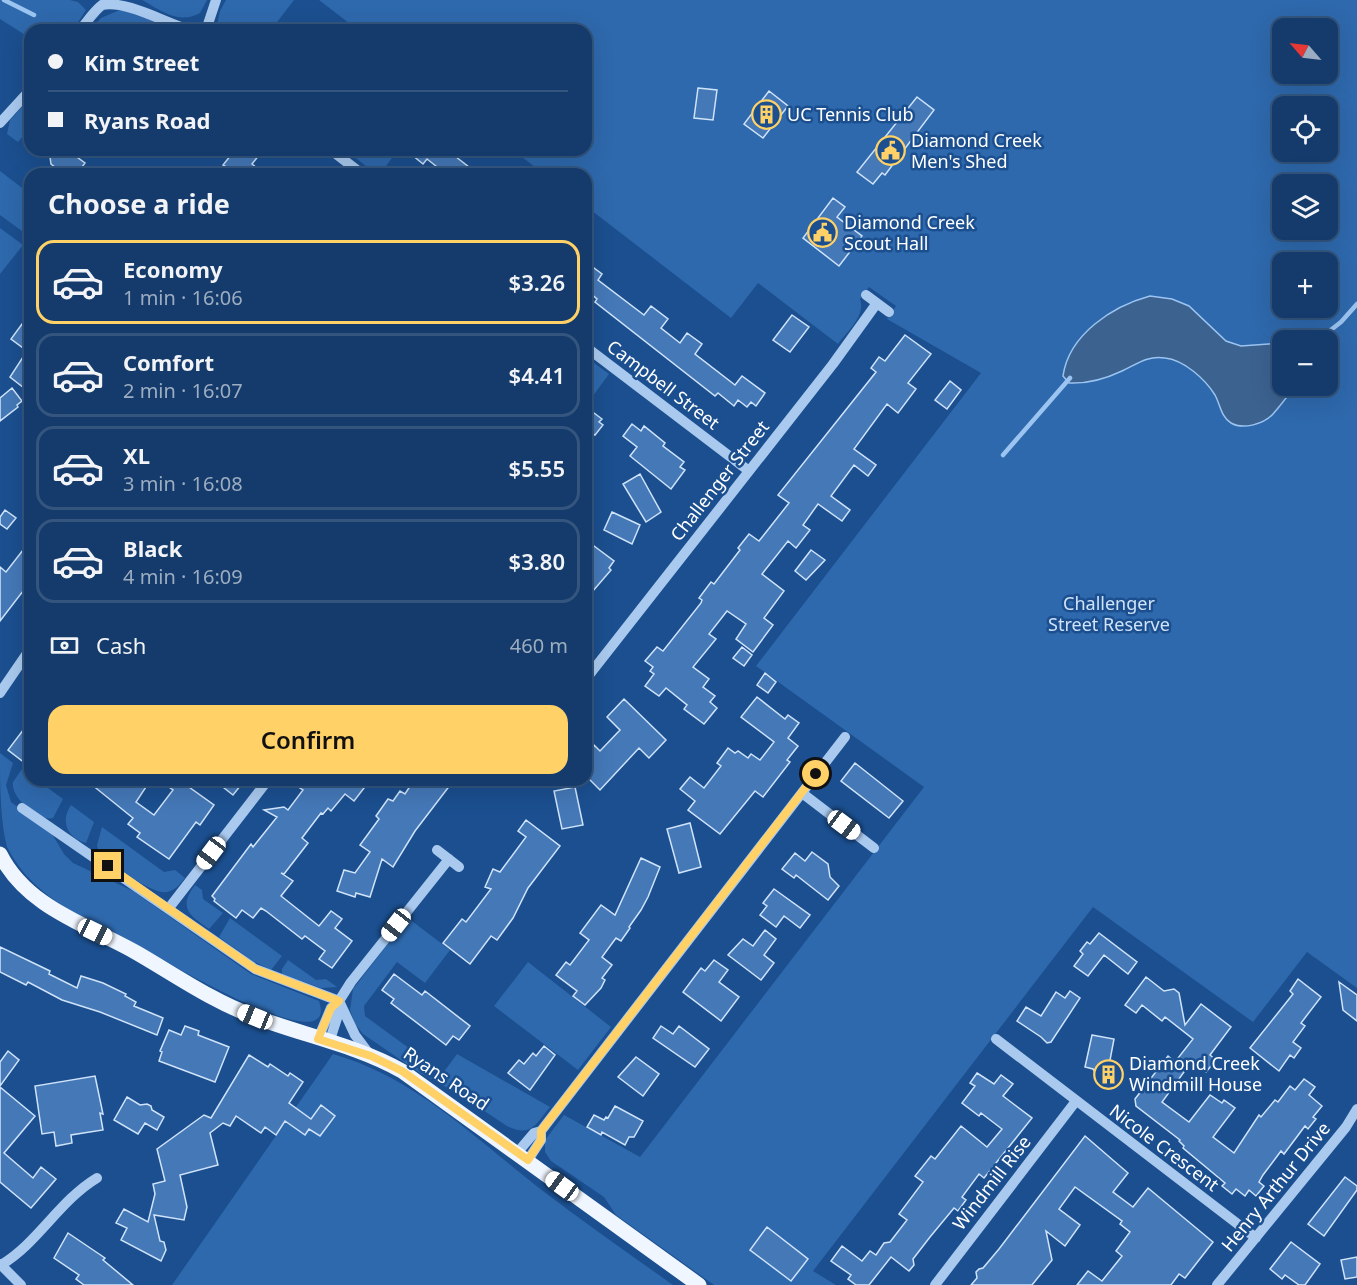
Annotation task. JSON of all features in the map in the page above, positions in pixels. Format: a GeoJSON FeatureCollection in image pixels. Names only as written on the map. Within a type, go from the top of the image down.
{"type":"FeatureCollection","features":[{"type":"Feature","properties":{"kind":"main road","name":"Ryans Road"},"geometry":{"type":"LineString","coordinates":[[0,854],[9,869],[26,888],[55,910],[134,951],[239,1011],[371,1056],[413,1078],[699,1285]]}},
{"type":"Feature","properties":{"kind":"street"},"geometry":{"type":"LineString","coordinates":[[85,24],[101,6],[117,0],[134,3],[173,24]]}},
{"type":"Feature","properties":{"kind":"street"},"geometry":{"type":"LineString","coordinates":[[208,24],[216,0]]}},
{"type":"Feature","properties":{"kind":"street"},"geometry":{"type":"LineString","coordinates":[[0,123],[24,97]]}},
{"type":"Feature","properties":{"kind":"street"},"geometry":{"type":"LineString","coordinates":[[340,156],[354,168]]}},
{"type":"Feature","properties":{"kind":"street"},"geometry":{"type":"LineString","coordinates":[[866,295],[889,312]]}},
{"type":"Feature","properties":{"kind":"street","name":"Challenger Street"},"geometry":{"type":"LineString","coordinates":[[592,671],[833,364],[877,303]]}},
{"type":"Feature","properties":{"kind":"street","name":"Campbell Street"},"geometry":{"type":"LineString","coordinates":[[592,352],[749,471]]}},
{"type":"Feature","properties":{"kind":"street"},"geometry":{"type":"LineString","coordinates":[[0,693],[24,658]]}},
{"type":"Feature","properties":{"kind":"street"},"geometry":{"type":"LineString","coordinates":[[522,1156],[534,1133],[541,1131],[845,737]]}},
{"type":"Feature","properties":{"kind":"street"},"geometry":{"type":"LineString","coordinates":[[169,908],[263,786]]}},
{"type":"Feature","properties":{"kind":"street"},"geometry":{"type":"LineString","coordinates":[[802,793],[874,848]]}},
{"type":"Feature","properties":{"kind":"street"},"geometry":{"type":"LineString","coordinates":[[22,808],[255,969],[339,1001],[355,1035],[371,1056]]}},
{"type":"Feature","properties":{"kind":"street"},"geometry":{"type":"LineString","coordinates":[[436,849],[459,867]]}},
{"type":"Feature","properties":{"kind":"street"},"geometry":{"type":"LineString","coordinates":[[324,1041],[331,1008],[339,1001],[351,982],[448,859]]}},
{"type":"Feature","properties":{"kind":"street","name":"Nicole Crescent"},"geometry":{"type":"LineString","coordinates":[[996,1039],[1256,1238]]}},
{"type":"Feature","properties":{"kind":"street","name":"Windmill Rise"},"geometry":{"type":"LineString","coordinates":[[935,1285],[1076,1101]]}},
{"type":"Feature","properties":{"kind":"street","name":"Henry Arthur Drive"},"geometry":{"type":"LineString","coordinates":[[1217,1285],[1346,1127],[1357,1109]]}},
{"type":"Feature","properties":{"kind":"street"},"geometry":{"type":"LineString","coordinates":[[21,1285],[1,1265],[16,1255],[72,1196],[97,1178]]}},
{"type":"Feature","properties":{"kind":"green space"},"geometry":{"type":"Polygon","coordinates":[[[0,0],[70,0],[78,2],[86,10],[77,24],[24,24],[24,34],[0,19],[0,0]]]}},
{"type":"Feature","properties":{"kind":"green space"},"geometry":{"type":"Polygon","coordinates":[[[142,0],[207,0],[200,13],[177,17],[162,12],[142,0]]]}},
{"type":"Feature","properties":{"kind":"green space"},"geometry":{"type":"Polygon","coordinates":[[[226,0],[294,0],[276,24],[217,24],[220,11],[226,0]]]}},
{"type":"Feature","properties":{"kind":"green space","name":"Challenger Street Reserve"},"geometry":{"type":"Polygon","coordinates":[[[319,0],[1357,0],[1357,988],[1307,952],[1253,1022],[1093,907],[813,1271],[836,1285],[714,1285],[616,1215],[604,1197],[551,1161],[545,1152],[545,1140],[564,1115],[640,1157],[924,787],[756,666],[981,373],[887,319],[896,306],[869,287],[860,299],[858,317],[838,344],[758,283],[731,318],[592,211],[592,168],[536,168],[521,156],[592,156],[592,24],[350,24],[319,0]]]}},
{"type":"Feature","properties":{"kind":"green space"},"geometry":{"type":"Polygon","coordinates":[[[122,9],[154,20],[159,24],[96,24],[101,18],[122,9]]]}},
{"type":"Feature","properties":{"kind":"green space"},"geometry":{"type":"Polygon","coordinates":[[[24,105],[24,135],[18,142],[7,134],[10,120],[24,105]]]}},
{"type":"Feature","properties":{"kind":"green space"},"geometry":{"type":"Polygon","coordinates":[[[353,156],[394,156],[384,168],[368,168],[353,156]]]}},
{"type":"Feature","properties":{"kind":"green space"},"geometry":{"type":"Polygon","coordinates":[[[0,171],[24,189],[24,233],[0,215],[0,171]]]}},
{"type":"Feature","properties":{"kind":"green space"},"geometry":{"type":"Polygon","coordinates":[[[0,228],[23,245],[0,274],[0,228]]]}},
{"type":"Feature","properties":{"kind":"green space"},"geometry":{"type":"Polygon","coordinates":[[[592,361],[609,374],[592,397],[592,361]]]}},
{"type":"Feature","properties":{"kind":"green space"},"geometry":{"type":"Polygon","coordinates":[[[0,753],[13,763],[6,785],[11,802],[52,834],[64,854],[73,863],[133,891],[251,974],[319,1001],[318,1018],[303,1022],[278,1016],[246,1003],[88,921],[50,897],[19,866],[7,847],[0,789],[0,753]]]}},
{"type":"Feature","properties":{"kind":"green space"},"geometry":{"type":"Polygon","coordinates":[[[22,769],[24,770],[24,786],[45,786],[63,799],[53,818],[41,816],[27,808],[16,795],[13,782],[22,769]]]}},
{"type":"Feature","properties":{"kind":"green space"},"geometry":{"type":"Polygon","coordinates":[[[71,805],[94,822],[86,843],[79,841],[67,828],[66,817],[71,805]]]}},
{"type":"Feature","properties":{"kind":"green space"},"geometry":{"type":"Polygon","coordinates":[[[102,827],[164,872],[175,870],[185,878],[175,888],[161,892],[132,878],[99,854],[97,845],[102,827]]]}},
{"type":"Feature","properties":{"kind":"green space"},"geometry":{"type":"Polygon","coordinates":[[[195,885],[202,890],[203,899],[223,913],[209,929],[188,910],[187,900],[195,885]]]}},
{"type":"Feature","properties":{"kind":"green space"},"geometry":{"type":"Polygon","coordinates":[[[230,918],[282,956],[271,970],[253,961],[219,937],[230,918]]]}},
{"type":"Feature","properties":{"kind":"green space"},"geometry":{"type":"Polygon","coordinates":[[[408,918],[450,950],[425,983],[397,962],[364,1006],[365,1016],[443,1073],[457,1054],[550,1107],[537,1124],[527,1130],[507,1126],[457,1093],[420,1073],[363,1034],[355,1024],[350,1010],[353,989],[408,918]]]}},
{"type":"Feature","properties":{"kind":"green space"},"geometry":{"type":"Polygon","coordinates":[[[288,960],[316,980],[326,979],[337,987],[321,988],[282,974],[282,969],[288,960]]]}},
{"type":"Feature","properties":{"kind":"green space"},"geometry":{"type":"Polygon","coordinates":[[[528,962],[611,1027],[578,1070],[494,1006],[528,962]]]}},
{"type":"Feature","properties":{"kind":"green space"},"geometry":{"type":"Polygon","coordinates":[[[333,1054],[390,1077],[417,1093],[467,1129],[555,1200],[673,1285],[172,1285],[333,1054]]]}},
{"type":"Feature","properties":{"kind":"shaded area"},"geometry":{"type":"Polygon","coordinates":[[[1150,296],[1172,299],[1189,306],[1226,341],[1241,346],[1272,344],[1272,396],[1288,396],[1269,418],[1253,425],[1241,426],[1231,423],[1225,417],[1215,395],[1200,377],[1187,366],[1172,360],[1159,357],[1148,359],[1103,379],[1069,383],[1063,376],[1067,361],[1083,335],[1108,315],[1150,296]]]}},
{"type":"Feature","properties":{"kind":"building"},"geometry":{"type":"Polygon","coordinates":[[[698,88],[717,90],[713,120],[694,118],[698,88]]]}},
{"type":"Feature","properties":{"kind":"building","name":"UC Tennis Club"},"geometry":{"type":"Polygon","coordinates":[[[769,91],[788,106],[763,138],[744,124],[769,91]]]}},
{"type":"Feature","properties":{"kind":"building"},"geometry":{"type":"Polygon","coordinates":[[[917,97],[934,110],[885,175],[882,173],[873,184],[857,172],[917,97]]]}},
{"type":"Feature","properties":{"kind":"building"},"geometry":{"type":"Polygon","coordinates":[[[50,156],[75,156],[85,163],[81,168],[56,168],[51,164],[50,156]]]}},
{"type":"Feature","properties":{"kind":"building"},"geometry":{"type":"Polygon","coordinates":[[[230,156],[258,156],[252,164],[257,168],[228,168],[223,165],[230,156]]]}},
{"type":"Feature","properties":{"kind":"building"},"geometry":{"type":"Polygon","coordinates":[[[413,156],[455,156],[470,168],[438,168],[427,159],[423,164],[413,156]]]}},
{"type":"Feature","properties":{"kind":"building","name":"Diamond Creek Scout Hall"},"geometry":{"type":"Polygon","coordinates":[[[833,198],[845,207],[837,217],[862,236],[839,266],[803,238],[833,198]]]}},
{"type":"Feature","properties":{"kind":"building"},"geometry":{"type":"Polygon","coordinates":[[[592,266],[602,274],[598,280],[644,315],[651,306],[668,319],[661,328],[680,343],[687,333],[702,344],[695,354],[735,385],[742,376],[765,393],[756,406],[751,402],[747,407],[738,400],[734,406],[718,393],[715,396],[595,302],[597,299],[592,295],[592,266]]]}},
{"type":"Feature","properties":{"kind":"building"},"geometry":{"type":"Polygon","coordinates":[[[792,315],[809,327],[790,352],[773,340],[792,315]]]}},
{"type":"Feature","properties":{"kind":"building"},"geometry":{"type":"Polygon","coordinates":[[[22,324],[24,326],[24,349],[11,339],[22,324]]]}},
{"type":"Feature","properties":{"kind":"building"},"geometry":{"type":"Polygon","coordinates":[[[905,335],[931,354],[908,383],[916,389],[898,413],[887,404],[854,449],[876,465],[868,476],[854,465],[831,496],[850,510],[842,521],[818,504],[803,525],[810,530],[796,548],[788,541],[762,574],[784,591],[764,618],[773,625],[753,652],[736,639],[746,624],[727,611],[709,634],[716,639],[693,667],[709,679],[703,687],[715,696],[710,702],[717,708],[704,724],[684,709],[687,705],[666,688],[659,696],[645,686],[654,674],[650,671],[653,667],[645,661],[657,647],[663,651],[701,603],[702,600],[699,598],[711,582],[714,584],[740,550],[738,548],[749,534],[759,541],[789,503],[778,495],[876,372],[871,368],[879,357],[885,361],[905,335]]]}},
{"type":"Feature","properties":{"kind":"building"},"geometry":{"type":"Polygon","coordinates":[[[24,356],[24,388],[10,377],[24,356]]]}},
{"type":"Feature","properties":{"kind":"building"},"geometry":{"type":"Polygon","coordinates":[[[950,381],[961,390],[947,409],[935,400],[950,381]]]}},
{"type":"Feature","properties":{"kind":"building"},"geometry":{"type":"Polygon","coordinates":[[[12,388],[22,401],[0,421],[0,398],[12,388]]]}},
{"type":"Feature","properties":{"kind":"building"},"geometry":{"type":"Polygon","coordinates":[[[592,412],[602,419],[599,422],[603,425],[595,435],[592,434],[592,412]]]}},
{"type":"Feature","properties":{"kind":"building"},"geometry":{"type":"Polygon","coordinates":[[[632,424],[641,431],[644,426],[665,443],[663,446],[684,462],[680,467],[685,470],[671,489],[630,456],[637,447],[623,436],[632,424]]]}},
{"type":"Feature","properties":{"kind":"building"},"geometry":{"type":"Polygon","coordinates":[[[640,474],[661,512],[646,522],[623,484],[640,474]]]}},
{"type":"Feature","properties":{"kind":"building"},"geometry":{"type":"Polygon","coordinates":[[[5,510],[16,518],[7,529],[0,524],[0,517],[5,510]]]}},
{"type":"Feature","properties":{"kind":"building"},"geometry":{"type":"Polygon","coordinates":[[[612,512],[640,525],[632,544],[604,530],[612,512]]]}},
{"type":"Feature","properties":{"kind":"building"},"geometry":{"type":"Polygon","coordinates":[[[592,544],[614,561],[609,568],[611,570],[592,592],[592,544]]]}},
{"type":"Feature","properties":{"kind":"building"},"geometry":{"type":"Polygon","coordinates":[[[24,549],[24,590],[0,621],[0,567],[6,572],[24,549]]]}},
{"type":"Feature","properties":{"kind":"building"},"geometry":{"type":"Polygon","coordinates":[[[811,550],[825,560],[806,580],[795,571],[811,550]]]}},
{"type":"Feature","properties":{"kind":"building"},"geometry":{"type":"Polygon","coordinates":[[[742,647],[752,655],[744,666],[733,658],[742,647]]]}},
{"type":"Feature","properties":{"kind":"building"},"geometry":{"type":"Polygon","coordinates":[[[765,673],[776,682],[768,693],[757,685],[765,673]]]}},
{"type":"Feature","properties":{"kind":"building"},"geometry":{"type":"Polygon","coordinates":[[[757,697],[785,719],[788,715],[799,723],[788,738],[798,746],[787,760],[790,762],[763,797],[755,791],[720,834],[688,810],[695,801],[680,789],[690,777],[704,788],[721,766],[717,763],[728,748],[748,758],[751,754],[760,760],[774,742],[741,717],[757,697]]]}},
{"type":"Feature","properties":{"kind":"building"},"geometry":{"type":"Polygon","coordinates":[[[624,699],[666,740],[649,758],[639,748],[600,790],[592,782],[592,747],[594,745],[600,751],[620,730],[607,717],[624,699]]]}},
{"type":"Feature","properties":{"kind":"building"},"geometry":{"type":"Polygon","coordinates":[[[24,729],[24,762],[8,750],[24,729]]]}},
{"type":"Feature","properties":{"kind":"building"},"geometry":{"type":"Polygon","coordinates":[[[855,763],[903,801],[889,818],[841,781],[855,763]]]}},
{"type":"Feature","properties":{"kind":"building"},"geometry":{"type":"Polygon","coordinates":[[[93,786],[145,786],[136,802],[154,815],[173,790],[167,786],[187,786],[214,805],[200,825],[196,822],[169,859],[137,837],[140,833],[128,824],[133,818],[93,786]]]}},
{"type":"Feature","properties":{"kind":"building"},"geometry":{"type":"Polygon","coordinates":[[[222,786],[240,786],[233,795],[222,786]]]}},
{"type":"Feature","properties":{"kind":"building"},"geometry":{"type":"Polygon","coordinates":[[[302,786],[362,786],[364,788],[354,801],[345,794],[331,811],[328,808],[323,814],[321,813],[302,838],[308,843],[284,874],[281,873],[293,881],[281,896],[319,926],[331,911],[342,919],[335,928],[352,941],[332,968],[319,959],[325,951],[305,936],[302,939],[261,908],[253,918],[242,910],[236,918],[214,901],[212,896],[251,844],[253,847],[277,817],[264,810],[284,807],[288,810],[303,790],[300,788],[302,786]]]}},
{"type":"Feature","properties":{"kind":"building"},"geometry":{"type":"Polygon","coordinates":[[[410,786],[449,786],[415,831],[393,867],[382,859],[370,897],[356,893],[355,897],[337,891],[344,870],[355,873],[370,852],[360,845],[379,819],[376,816],[388,799],[393,801],[400,791],[405,794],[410,786]]]}},
{"type":"Feature","properties":{"kind":"building"},"geometry":{"type":"Polygon","coordinates":[[[575,787],[583,825],[562,829],[554,791],[575,787]]]}},
{"type":"Feature","properties":{"kind":"building"},"geometry":{"type":"Polygon","coordinates":[[[526,820],[560,846],[528,888],[513,918],[497,940],[491,936],[470,964],[443,943],[462,919],[466,922],[491,889],[485,887],[493,869],[500,872],[526,837],[518,831],[526,820]]]}},
{"type":"Feature","properties":{"kind":"building"},"geometry":{"type":"Polygon","coordinates":[[[690,823],[701,867],[679,873],[667,829],[690,823]]]}},
{"type":"Feature","properties":{"kind":"building"},"geometry":{"type":"Polygon","coordinates":[[[812,852],[828,864],[830,877],[839,886],[828,900],[796,875],[794,878],[782,869],[795,853],[805,861],[812,852]]]}},
{"type":"Feature","properties":{"kind":"building"},"geometry":{"type":"Polygon","coordinates":[[[641,858],[660,867],[648,897],[630,928],[621,941],[616,938],[602,957],[612,965],[602,978],[605,980],[601,988],[585,1005],[573,996],[577,991],[556,975],[566,962],[570,965],[589,940],[580,933],[601,905],[615,915],[641,858]]]}},
{"type":"Feature","properties":{"kind":"building"},"geometry":{"type":"Polygon","coordinates":[[[774,889],[810,915],[800,928],[784,916],[776,927],[760,915],[767,906],[763,903],[774,889]]]}},
{"type":"Feature","properties":{"kind":"building"},"geometry":{"type":"Polygon","coordinates":[[[765,930],[776,939],[764,955],[774,963],[761,980],[728,955],[743,939],[753,946],[765,930]]]}},
{"type":"Feature","properties":{"kind":"building"},"geometry":{"type":"Polygon","coordinates":[[[1099,933],[1137,962],[1128,974],[1104,955],[1088,976],[1074,966],[1083,954],[1080,951],[1099,933]]]}},
{"type":"Feature","properties":{"kind":"building"},"geometry":{"type":"Polygon","coordinates":[[[0,947],[50,971],[49,974],[77,988],[81,976],[126,994],[125,996],[136,1002],[134,1006],[163,1018],[157,1035],[100,1012],[62,1000],[28,982],[26,985],[0,972],[0,947]]]}},
{"type":"Feature","properties":{"kind":"building"},"geometry":{"type":"Polygon","coordinates":[[[714,960],[728,970],[719,982],[739,997],[721,1021],[683,992],[701,968],[705,971],[714,960]]]}},
{"type":"Feature","properties":{"kind":"building"},"geometry":{"type":"Polygon","coordinates":[[[394,974],[422,995],[425,991],[470,1026],[459,1040],[453,1036],[446,1045],[391,1003],[394,999],[382,990],[394,974]]]}},
{"type":"Feature","properties":{"kind":"building"},"geometry":{"type":"Polygon","coordinates":[[[1146,977],[1164,991],[1174,989],[1179,993],[1185,1025],[1201,1004],[1231,1027],[1210,1055],[1216,1060],[1206,1072],[1192,1061],[1162,1102],[1189,1122],[1210,1095],[1222,1103],[1224,1100],[1235,1108],[1213,1137],[1234,1153],[1259,1115],[1261,1117],[1275,1100],[1278,1102],[1290,1086],[1295,1090],[1304,1079],[1315,1087],[1309,1095],[1322,1106],[1313,1117],[1316,1119],[1308,1129],[1305,1126],[1284,1154],[1281,1151],[1259,1182],[1264,1186],[1256,1196],[1249,1190],[1245,1196],[1236,1189],[1232,1194],[1222,1186],[1225,1183],[1183,1148],[1180,1140],[1136,1106],[1135,1099],[1168,1056],[1175,1062],[1193,1039],[1165,1017],[1162,1021],[1142,1005],[1136,1013],[1125,1005],[1146,977]]]}},
{"type":"Feature","properties":{"kind":"building"},"geometry":{"type":"Polygon","coordinates":[[[1298,979],[1321,997],[1301,1023],[1305,1026],[1293,1042],[1301,1048],[1294,1058],[1290,1055],[1279,1071],[1250,1048],[1293,994],[1290,991],[1298,979]]]}},
{"type":"Feature","properties":{"kind":"building"},"geometry":{"type":"Polygon","coordinates":[[[1339,982],[1357,995],[1357,1021],[1343,1010],[1339,982]]]}},
{"type":"Feature","properties":{"kind":"building"},"geometry":{"type":"Polygon","coordinates":[[[1070,991],[1080,998],[1051,1042],[1047,1043],[1017,1021],[1026,1007],[1041,1016],[1056,992],[1065,998],[1070,991]]]}},
{"type":"Feature","properties":{"kind":"building"},"geometry":{"type":"Polygon","coordinates":[[[185,1026],[199,1031],[198,1035],[229,1047],[215,1082],[159,1061],[162,1052],[160,1051],[169,1030],[181,1035],[185,1026]]]}},
{"type":"Feature","properties":{"kind":"building"},"geometry":{"type":"Polygon","coordinates":[[[661,1026],[673,1034],[679,1026],[709,1049],[695,1067],[653,1038],[661,1026]]]}},
{"type":"Feature","properties":{"kind":"building"},"geometry":{"type":"Polygon","coordinates":[[[1092,1035],[1114,1039],[1110,1060],[1119,1072],[1117,1080],[1110,1085],[1102,1083],[1093,1069],[1085,1067],[1092,1035]]]}},
{"type":"Feature","properties":{"kind":"building"},"geometry":{"type":"Polygon","coordinates":[[[544,1046],[555,1055],[530,1090],[508,1073],[519,1060],[524,1064],[533,1053],[536,1056],[544,1046]]]}},
{"type":"Feature","properties":{"kind":"building"},"geometry":{"type":"Polygon","coordinates":[[[8,1051],[19,1060],[0,1086],[0,1062],[8,1051]]]}},
{"type":"Feature","properties":{"kind":"building"},"geometry":{"type":"Polygon","coordinates":[[[249,1055],[268,1067],[270,1064],[288,1076],[290,1073],[303,1082],[289,1103],[311,1119],[321,1105],[335,1116],[320,1136],[309,1129],[305,1135],[285,1121],[276,1135],[265,1127],[261,1133],[236,1116],[230,1126],[223,1123],[210,1133],[218,1165],[180,1175],[187,1207],[184,1220],[154,1215],[160,1241],[164,1242],[166,1250],[161,1261],[121,1240],[127,1228],[116,1223],[124,1209],[148,1222],[155,1194],[153,1184],[165,1181],[157,1149],[204,1115],[211,1118],[249,1055]]]}},
{"type":"Feature","properties":{"kind":"building"},"geometry":{"type":"Polygon","coordinates":[[[636,1057],[659,1074],[643,1096],[618,1077],[636,1057]]]}},
{"type":"Feature","properties":{"kind":"building"},"geometry":{"type":"Polygon","coordinates":[[[977,1073],[994,1084],[1001,1075],[1013,1084],[1003,1096],[1032,1118],[984,1178],[979,1174],[962,1197],[966,1200],[958,1211],[954,1208],[930,1237],[913,1259],[914,1265],[909,1271],[891,1257],[869,1285],[856,1285],[848,1279],[851,1275],[831,1261],[842,1246],[862,1261],[870,1251],[876,1255],[884,1243],[890,1242],[907,1220],[899,1214],[923,1182],[915,1176],[931,1156],[935,1159],[961,1126],[987,1147],[1002,1129],[981,1113],[979,1116],[962,1103],[975,1086],[970,1083],[977,1073]]]}},
{"type":"Feature","properties":{"kind":"building"},"geometry":{"type":"Polygon","coordinates":[[[95,1076],[103,1114],[100,1113],[103,1130],[71,1135],[72,1143],[56,1146],[54,1132],[42,1134],[35,1086],[95,1076]]]}},
{"type":"Feature","properties":{"kind":"building"},"geometry":{"type":"Polygon","coordinates":[[[0,1087],[35,1116],[4,1153],[33,1178],[41,1167],[56,1179],[31,1208],[0,1182],[0,1087]]]}},
{"type":"Feature","properties":{"kind":"building"},"geometry":{"type":"Polygon","coordinates":[[[127,1097],[140,1105],[151,1106],[152,1110],[164,1117],[157,1130],[145,1123],[138,1134],[114,1120],[127,1097]]]}},
{"type":"Feature","properties":{"kind":"building"},"geometry":{"type":"Polygon","coordinates":[[[615,1106],[643,1121],[634,1137],[629,1137],[625,1145],[602,1132],[601,1135],[587,1127],[594,1115],[604,1120],[608,1118],[615,1106]]]}},
{"type":"Feature","properties":{"kind":"building"},"geometry":{"type":"Polygon","coordinates":[[[1085,1136],[1128,1173],[1113,1192],[1133,1207],[1148,1188],[1213,1242],[1185,1278],[1179,1274],[1171,1285],[1077,1285],[1088,1271],[1102,1281],[1122,1256],[1116,1251],[1130,1232],[1120,1224],[1122,1221],[1075,1187],[1059,1209],[1080,1225],[1065,1246],[1046,1231],[1052,1260],[1032,1285],[971,1285],[977,1278],[976,1272],[983,1268],[999,1249],[1085,1136]]]}},
{"type":"Feature","properties":{"kind":"building"},"geometry":{"type":"Polygon","coordinates":[[[1345,1177],[1357,1186],[1357,1190],[1324,1236],[1308,1224],[1345,1177]]]}},
{"type":"Feature","properties":{"kind":"building"},"geometry":{"type":"Polygon","coordinates":[[[767,1227],[808,1259],[791,1281],[750,1250],[767,1227]]]}},
{"type":"Feature","properties":{"kind":"building"},"geometry":{"type":"Polygon","coordinates":[[[68,1233],[105,1258],[103,1260],[133,1285],[84,1285],[76,1279],[79,1275],[54,1258],[68,1233]]]}},
{"type":"Feature","properties":{"kind":"building"},"geometry":{"type":"Polygon","coordinates":[[[1291,1242],[1320,1264],[1305,1285],[1299,1285],[1285,1275],[1282,1279],[1270,1269],[1291,1242]]]}},
{"type":"Feature","properties":{"kind":"building"},"geometry":{"type":"Polygon","coordinates":[[[1357,1257],[1357,1277],[1345,1279],[1341,1260],[1357,1257]]]}},
{"type":"Feature","properties":{"kind":"waterway"},"geometry":{"type":"LineString","coordinates":[[4,0],[34,15]]}},
{"type":"Feature","properties":{"kind":"waterway"},"geometry":{"type":"LineString","coordinates":[[1331,330],[1357,304]]}},
{"type":"Feature","properties":{"kind":"waterway"},"geometry":{"type":"LineString","coordinates":[[1003,455],[1070,378]]}},
{"type":"Feature","properties":{"kind":"place","name":"UC Tennis Club"},"geometry":{"type":"Point","coordinates":[766,115]}},
{"type":"Feature","properties":{"kind":"place","name":"Diamond Creek Men's Shed"},"geometry":{"type":"Point","coordinates":[890,151]}},
{"type":"Feature","properties":{"kind":"place","name":"Diamond Creek Scout Hall"},"geometry":{"type":"Point","coordinates":[823,233]}},
{"type":"Feature","properties":{"kind":"place","name":"Diamond Creek Windmill House"},"geometry":{"type":"Point","coordinates":[1108,1074]}},
{"type":"Feature","properties":{"kind":"route"},"geometry":{"type":"LineString","coordinates":[[108,866],[218,942],[243,962],[255,969],[339,1001],[331,1008],[318,1039],[371,1056],[402,1071],[528,1160],[541,1140],[541,1131],[816,774]]}}]}
